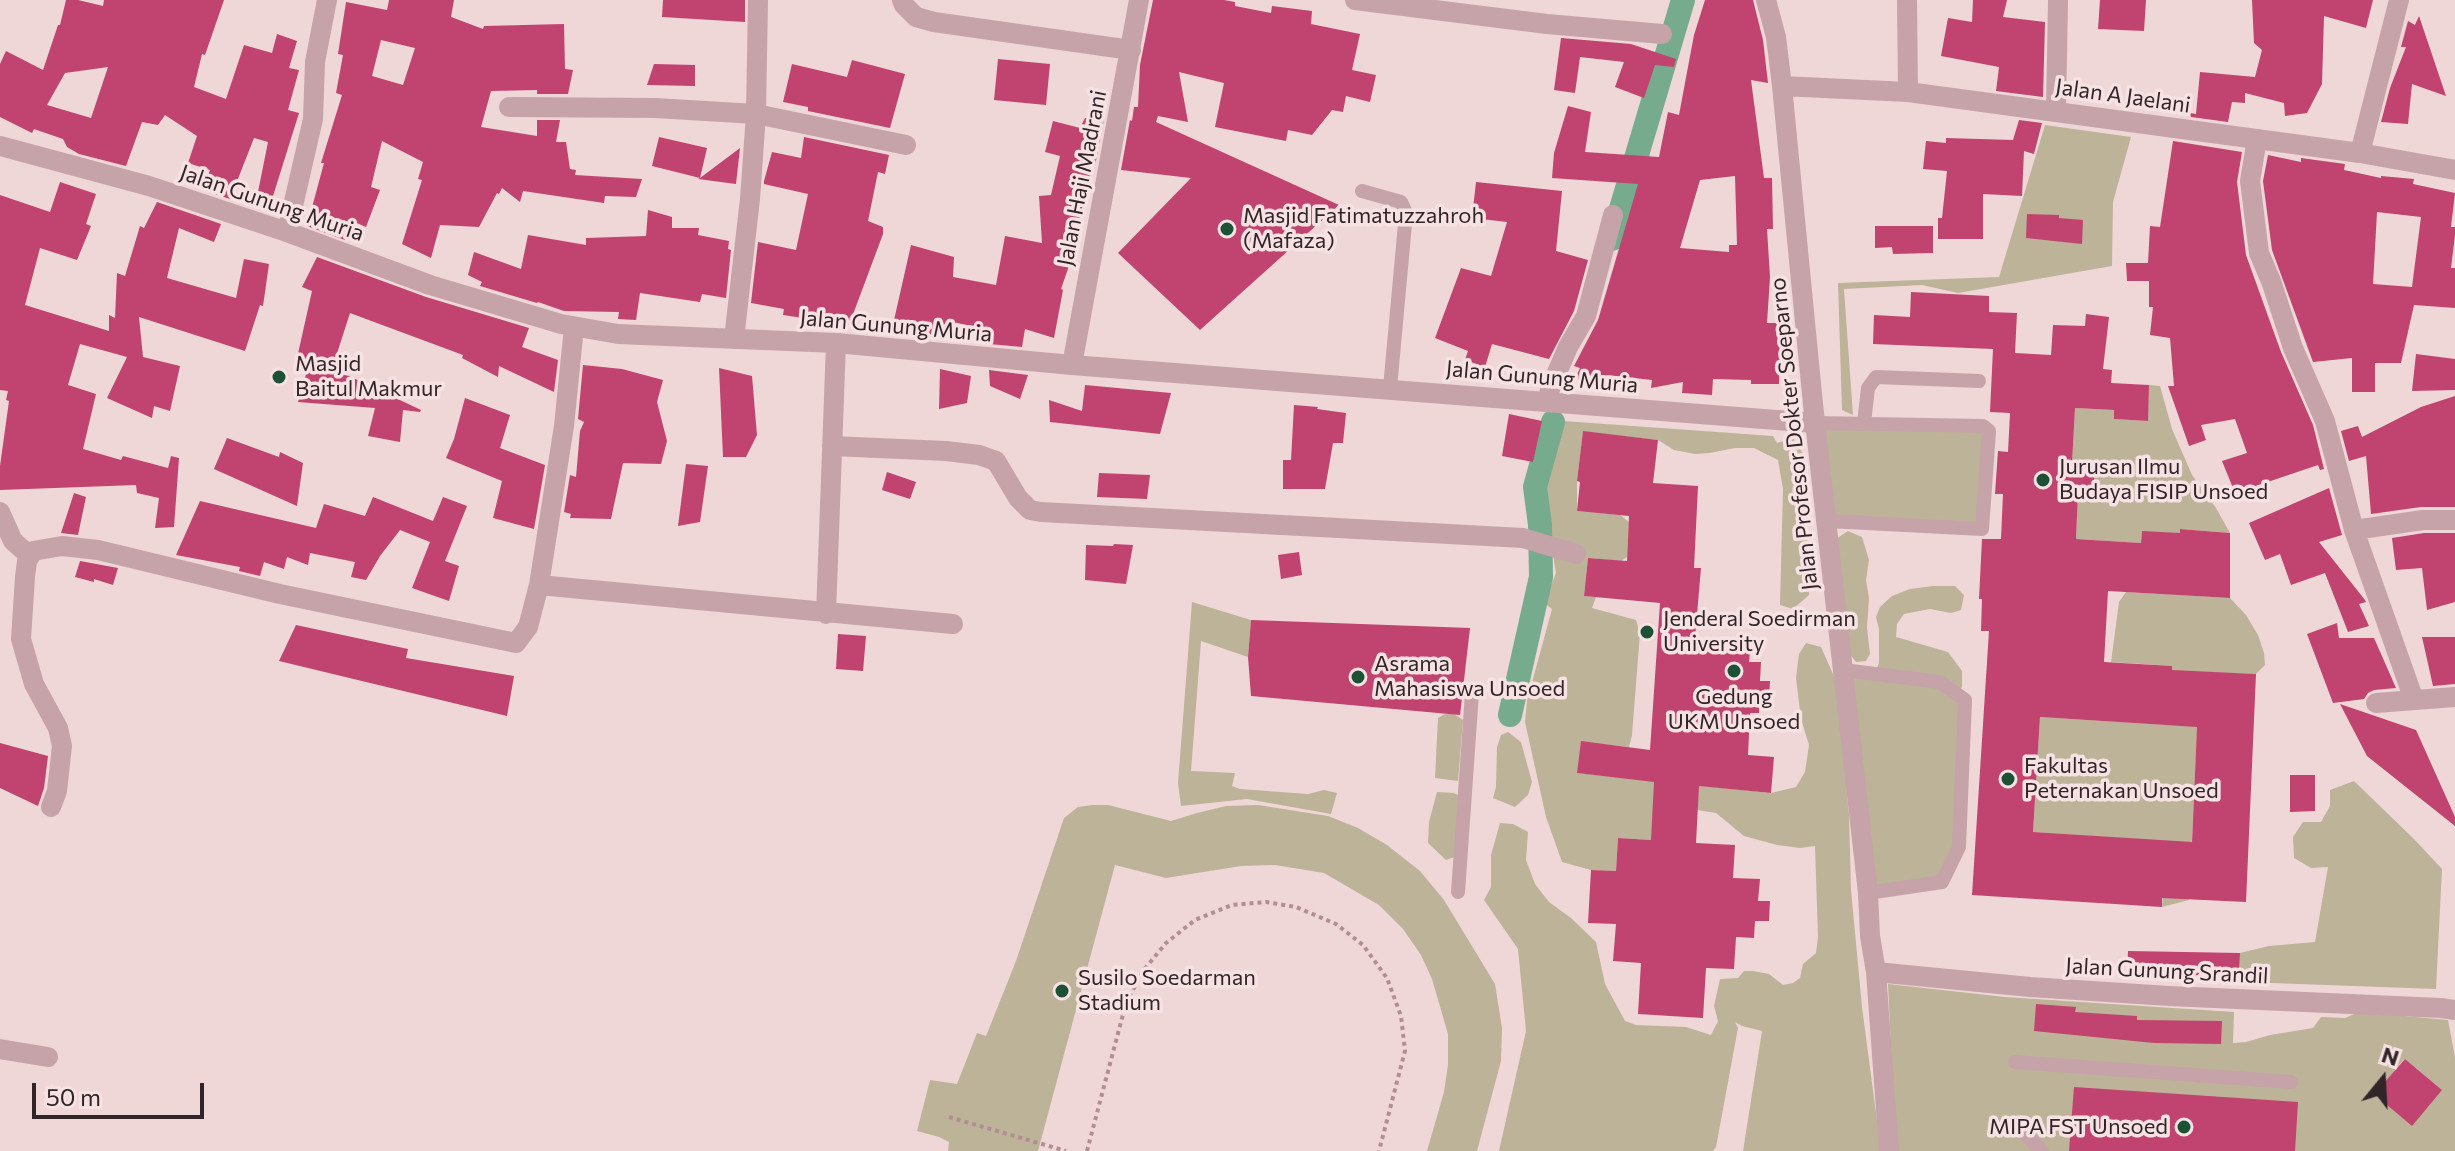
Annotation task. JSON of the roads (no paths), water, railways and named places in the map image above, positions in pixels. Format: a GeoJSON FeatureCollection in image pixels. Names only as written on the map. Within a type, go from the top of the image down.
{"type":"FeatureCollection","features":[{"type":"Feature","properties":{"kind":"street"},"geometry":{"type":"LineString","coordinates":[[287,232],[313,119],[315,62],[327,0]]}},
{"type":"Feature","properties":{"kind":"street"},"geometry":{"type":"LineString","coordinates":[[734,339],[750,199],[756,114],[758,0]]}},
{"type":"Feature","properties":{"kind":"street"},"geometry":{"type":"LineString","coordinates":[[902,0],[916,17],[934,22],[1131,50]]}},
{"type":"Feature","properties":{"kind":"street","name":"Jalan Haji Madrani"},"geometry":{"type":"LineString","coordinates":[[1072,365],[1139,0]]}},
{"type":"Feature","properties":{"kind":"street"},"geometry":{"type":"LineString","coordinates":[[1355,0],[1547,24],[1662,34]]}},
{"type":"Feature","properties":{"kind":"street","name":"Jalan Profesor Dokter Soeparno"},"geometry":{"type":"LineString","coordinates":[[1766,0],[1776,37],[1782,86],[1815,423],[1876,972],[1889,1151]]}},
{"type":"Feature","properties":{"kind":"street"},"geometry":{"type":"LineString","coordinates":[[1907,0],[1908,92]]}},
{"type":"Feature","properties":{"kind":"street"},"geometry":{"type":"LineString","coordinates":[[2056,112],[2058,0]]}},
{"type":"Feature","properties":{"kind":"street"},"geometry":{"type":"LineString","coordinates":[[2360,153],[2399,0]]}},
{"type":"Feature","properties":{"kind":"street","name":"Jalan A Jaelani"},"geometry":{"type":"LineString","coordinates":[[1782,86],[1908,92],[2360,153],[2455,170]]}},
{"type":"Feature","properties":{"kind":"street"},"geometry":{"type":"LineString","coordinates":[[509,107],[655,108],[756,114],[906,145]]}},
{"type":"Feature","properties":{"kind":"street"},"geometry":{"type":"LineString","coordinates":[[2257,139],[2250,181],[2259,253],[2293,348],[2325,421],[2354,530],[2414,700]]}},
{"type":"Feature","properties":{"kind":"street","name":"Jalan Gunung Muria"},"geometry":{"type":"LineString","coordinates":[[0,146],[149,186],[287,232],[430,285],[574,327],[618,334],[836,343],[1072,365],[1815,423]]}},
{"type":"Feature","properties":{"kind":"street"},"geometry":{"type":"LineString","coordinates":[[1548,402],[1550,389],[1568,347],[1586,316],[1613,215]]}},
{"type":"Feature","properties":{"kind":"street"},"geometry":{"type":"LineString","coordinates":[[51,807],[61,767],[60,737],[52,715],[34,684],[21,639],[25,577],[33,551],[62,546],[98,550],[280,594],[513,643],[519,641],[528,627],[539,585],[564,426],[574,327]]}},
{"type":"Feature","properties":{"kind":"street"},"geometry":{"type":"LineString","coordinates":[[826,614],[836,343]]}},
{"type":"Feature","properties":{"kind":"street"},"geometry":{"type":"LineString","coordinates":[[832,446],[979,455],[996,461],[1018,498],[1030,510],[1041,512],[1523,538],[1576,554]]}},
{"type":"Feature","properties":{"kind":"street"},"geometry":{"type":"LineString","coordinates":[[0,512],[13,541],[30,556]]}},
{"type":"Feature","properties":{"kind":"street"},"geometry":{"type":"LineString","coordinates":[[2354,530],[2423,520],[2455,520]]}},
{"type":"Feature","properties":{"kind":"street"},"geometry":{"type":"LineString","coordinates":[[539,585],[953,624]]}},
{"type":"Feature","properties":{"kind":"street"},"geometry":{"type":"LineString","coordinates":[[2376,703],[2455,697]]}},
{"type":"Feature","properties":{"kind":"street","name":"Jalan Gunung Srandil"},"geometry":{"type":"LineString","coordinates":[[1876,972],[2030,987],[2455,1010]]}},
{"type":"Feature","properties":{"kind":"street"},"geometry":{"type":"LineString","coordinates":[[0,1049],[48,1057]]}},
{"type":"Feature","properties":{"kind":"lane"},"geometry":{"type":"LineString","coordinates":[[1362,191],[1401,202],[1406,213],[1390,388]]}},
{"type":"Feature","properties":{"kind":"lane"},"geometry":{"type":"LineString","coordinates":[[1864,423],[1868,388],[1876,377],[1979,381]]}},
{"type":"Feature","properties":{"kind":"lane"},"geometry":{"type":"LineString","coordinates":[[1815,423],[1987,428],[1989,431],[1983,526],[1978,530],[1827,521]]}},
{"type":"Feature","properties":{"kind":"lane"},"geometry":{"type":"LineString","coordinates":[[1843,670],[1940,682],[1965,700],[1959,847],[1942,882],[1868,893]]}},
{"type":"Feature","properties":{"kind":"lane"},"geometry":{"type":"LineString","coordinates":[[1458,892],[1472,693]]}},
{"type":"Feature","properties":{"kind":"lane"},"geometry":{"type":"LineString","coordinates":[[2015,1062],[2291,1082]]}},
{"type":"Feature","properties":{"kind":"lane"},"geometry":{"type":"LineString","coordinates":[[2011,1124],[2042,1151]]}},
{"type":"Feature","properties":{"kind":"waterway"},"geometry":{"type":"LineString","coordinates":[[1612,239],[1683,0]]}},
{"type":"Feature","properties":{"kind":"waterway"},"geometry":{"type":"LineString","coordinates":[[1510,715],[1541,577],[1540,525],[1535,487],[1553,422]]}},
{"type":"Feature","properties":{"kind":"place","name":"Masjid Fatimatuzzahroh (Mafaza)"},"geometry":{"type":"Point","coordinates":[1227,229]}},
{"type":"Feature","properties":{"kind":"place","name":"Masjid Baitul Makmur"},"geometry":{"type":"Point","coordinates":[279,377]}},
{"type":"Feature","properties":{"kind":"place","name":"Jurusan Ilmu Budaya FISIP Unsoed"},"geometry":{"type":"Point","coordinates":[2043,480]}},
{"type":"Feature","properties":{"kind":"place","name":"Jenderal Soedirman University"},"geometry":{"type":"Point","coordinates":[1647,632]}},
{"type":"Feature","properties":{"kind":"place","name":"Gedung UKM Unsoed"},"geometry":{"type":"Point","coordinates":[1734,671]}},
{"type":"Feature","properties":{"kind":"place","name":"Asrama Mahasiswa Unsoed"},"geometry":{"type":"Point","coordinates":[1358,677]}},
{"type":"Feature","properties":{"kind":"place","name":"Fakultas Peternakan Unsoed"},"geometry":{"type":"Point","coordinates":[2008,779]}},
{"type":"Feature","properties":{"kind":"place","name":"Susilo Soedarman Stadium"},"geometry":{"type":"Point","coordinates":[1062,991]}},
{"type":"Feature","properties":{"kind":"place","name":"MIPA FST Unsoed"},"geometry":{"type":"Point","coordinates":[2184,1127]}}]}
